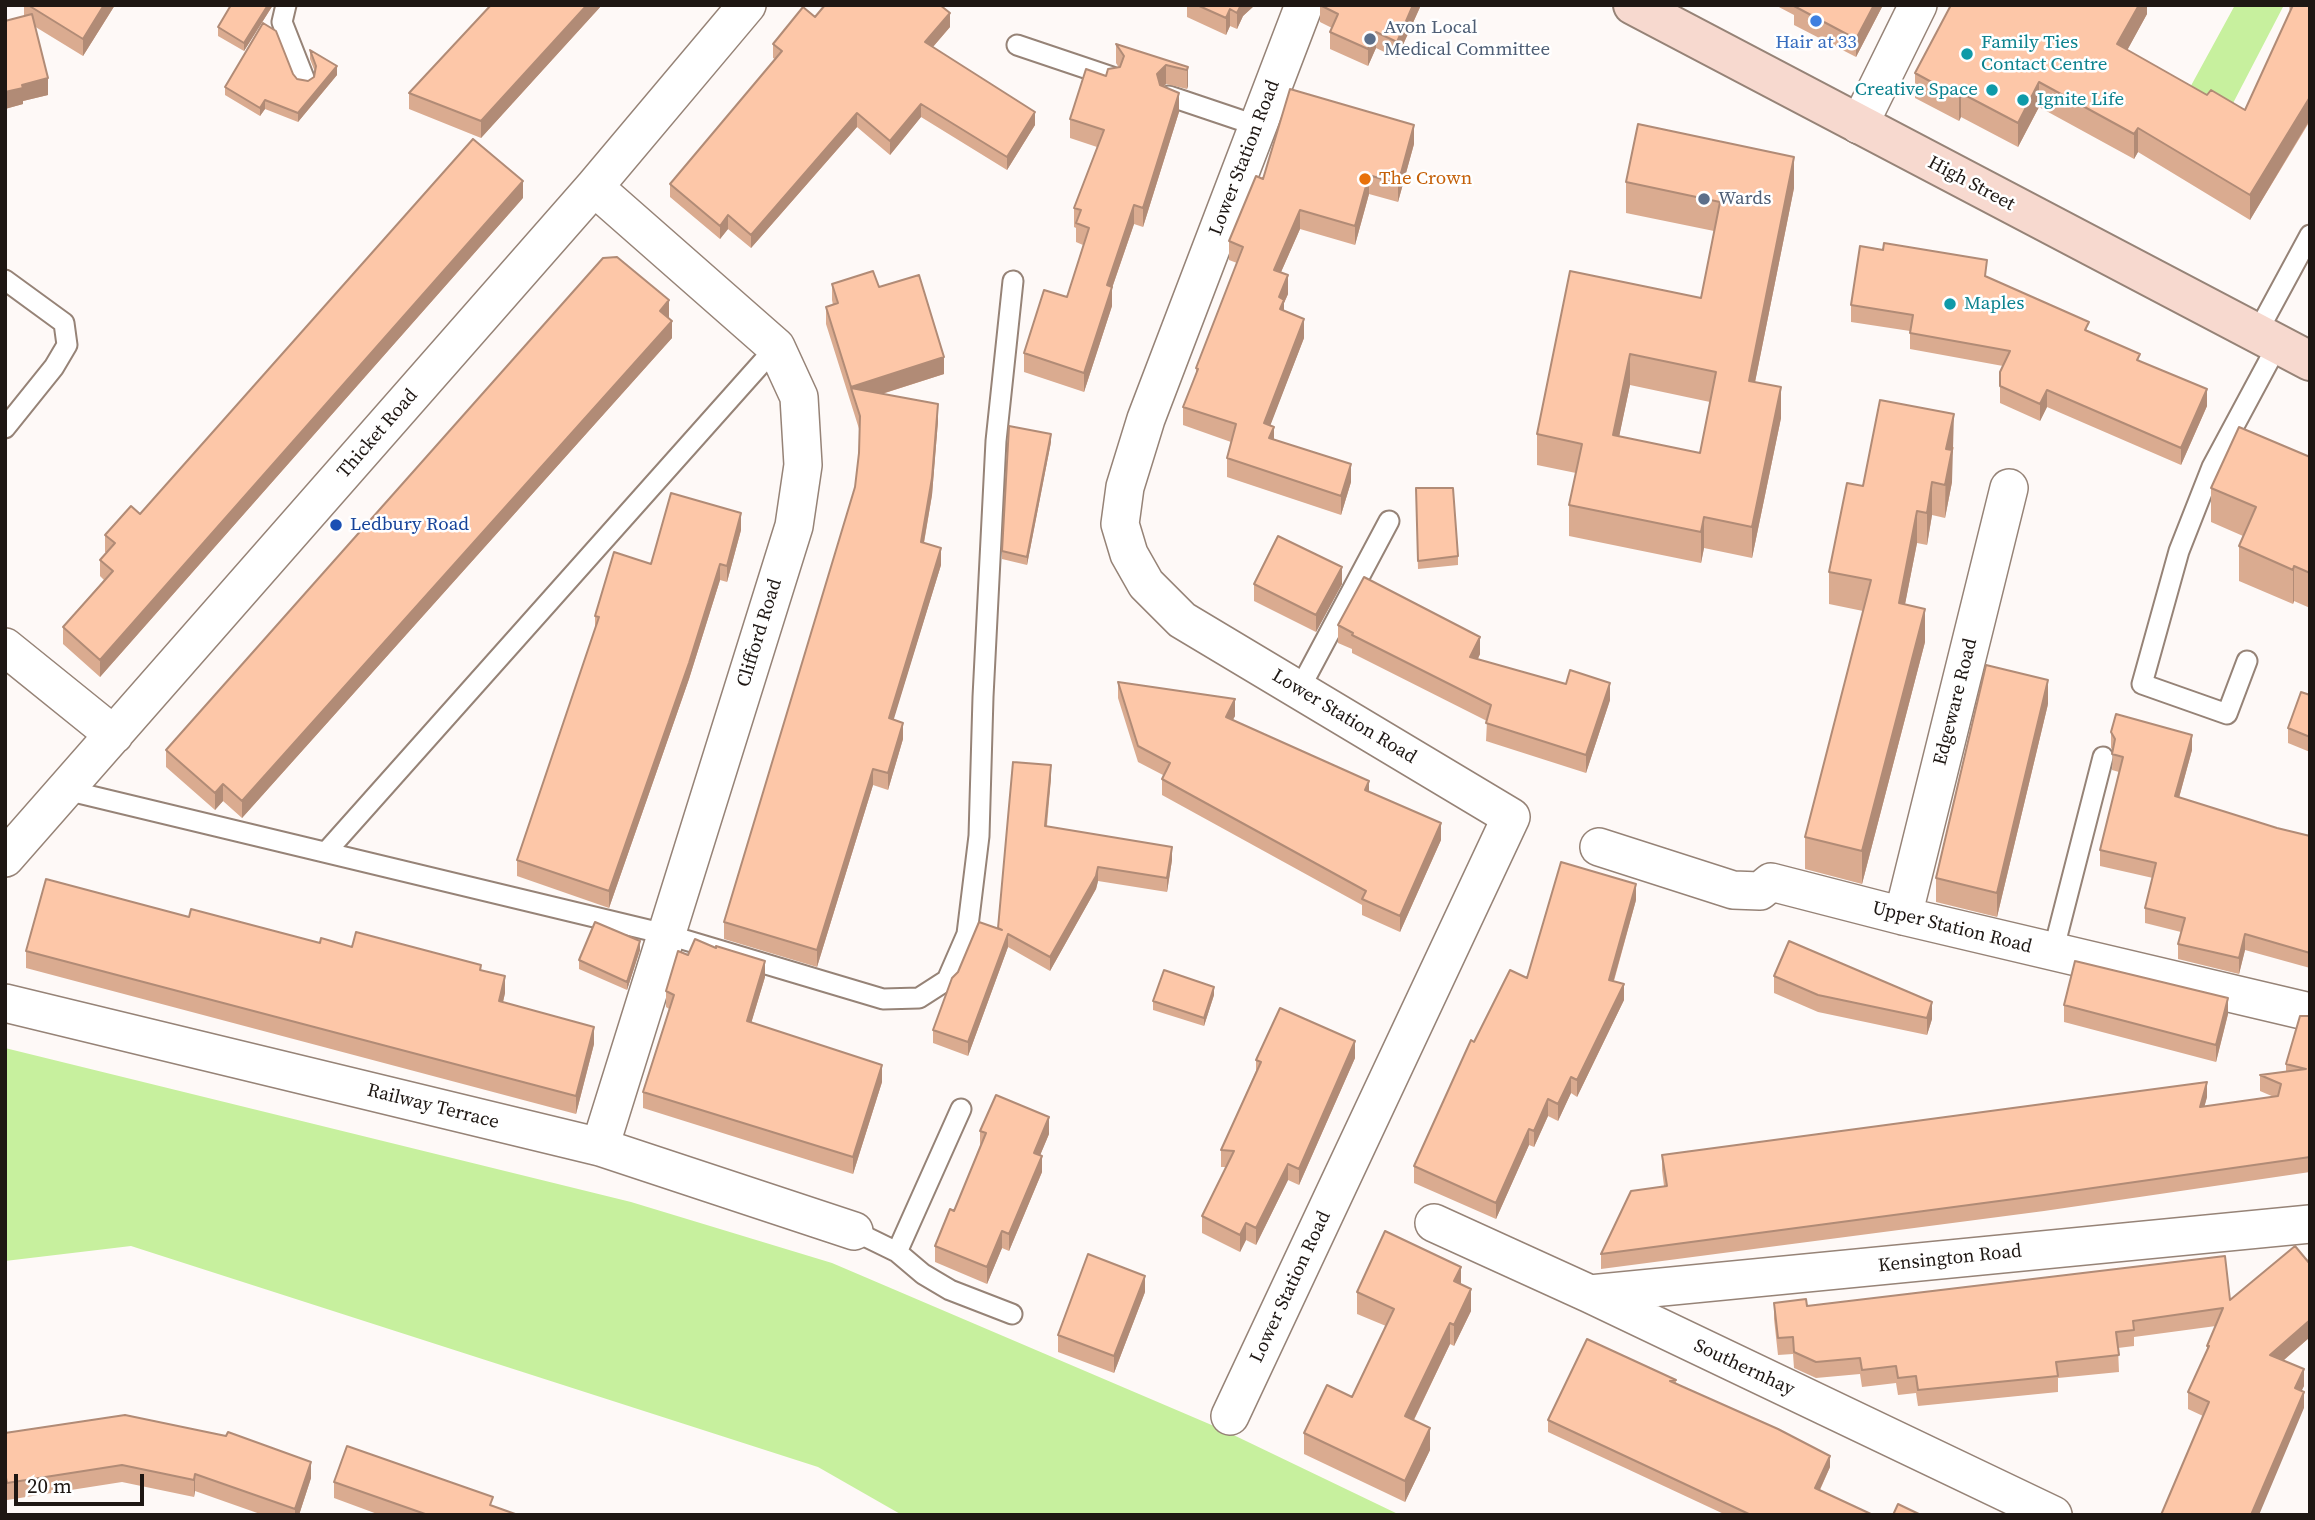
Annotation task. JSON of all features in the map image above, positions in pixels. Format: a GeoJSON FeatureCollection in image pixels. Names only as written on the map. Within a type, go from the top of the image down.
{"type":"FeatureCollection","features":[{"type":"Feature","properties":{"kind":"main road","name":"High Street"},"geometry":{"type":"LineString","coordinates":[[1633,5],[2282,346]]}},
{"type":"Feature","properties":{"kind":"street","name":"Thicket Road"},"geometry":{"type":"LineString","coordinates":[[5,858],[594,187],[747,5]]}},
{"type":"Feature","properties":{"kind":"street","name":"Lower Station Road"},"geometry":{"type":"LineString","coordinates":[[1230,1416],[1511,817],[1182,620],[1146,584],[1129,554],[1120,524],[1125,487],[1146,419],[1304,5]]}},
{"type":"Feature","properties":{"kind":"street"},"geometry":{"type":"LineString","coordinates":[[1859,125],[1918,5]]}},
{"type":"Feature","properties":{"kind":"street","name":"Clifford Road"},"geometry":{"type":"LineString","coordinates":[[594,187],[776,347],[799,397],[803,464],[794,526],[600,1147]]}},
{"type":"Feature","properties":{"kind":"street","name":"Edgeware Road"},"geometry":{"type":"LineString","coordinates":[[1903,916],[2010,488]]}},
{"type":"Feature","properties":{"kind":"street"},"geometry":{"type":"LineString","coordinates":[[5,647],[114,735]]}},
{"type":"Feature","properties":{"kind":"street","name":"Upper Station Road"},"geometry":{"type":"LineString","coordinates":[[1600,847],[1733,890],[1760,891],[1771,882],[1903,916],[2310,1012]]}},
{"type":"Feature","properties":{"kind":"street","name":"Railway Terrace"},"geometry":{"type":"LineString","coordinates":[[5,1003],[600,1147],[855,1231]]}},
{"type":"Feature","properties":{"kind":"street","name":"Southernhay"},"geometry":{"type":"LineString","coordinates":[[1434,1223],[1590,1294],[2053,1515]]}},
{"type":"Feature","properties":{"kind":"street","name":"Kensington Road"},"geometry":{"type":"LineString","coordinates":[[1590,1294],[2310,1224]]}},
{"type":"Feature","properties":{"kind":"lane"},"geometry":{"type":"LineString","coordinates":[[286,5],[282,22],[304,78]]}},
{"type":"Feature","properties":{"kind":"lane"},"geometry":{"type":"LineString","coordinates":[[1017,45],[1112,77]]}},
{"type":"Feature","properties":{"kind":"lane"},"geometry":{"type":"LineString","coordinates":[[1169,96],[1258,126]]}},
{"type":"Feature","properties":{"kind":"lane"},"geometry":{"type":"LineString","coordinates":[[2247,661],[2227,713],[2142,684],[2179,551],[2212,467],[2282,346],[2310,235]]}},
{"type":"Feature","properties":{"kind":"lane"},"geometry":{"type":"LineString","coordinates":[[5,280],[64,323],[67,345],[54,367],[5,428]]}},
{"type":"Feature","properties":{"kind":"lane"},"geometry":{"type":"LineString","coordinates":[[65,790],[666,934],[883,999],[919,998],[947,980],[967,934],[979,836],[996,441],[1013,281]]}},
{"type":"Feature","properties":{"kind":"lane"},"geometry":{"type":"LineString","coordinates":[[326,852],[776,347]]}},
{"type":"Feature","properties":{"kind":"lane"},"geometry":{"type":"LineString","coordinates":[[1299,690],[1389,521]]}},
{"type":"Feature","properties":{"kind":"lane"},"geometry":{"type":"LineString","coordinates":[[2053,952],[2103,757]]}},
{"type":"Feature","properties":{"kind":"lane"},"geometry":{"type":"LineString","coordinates":[[897,1252],[961,1109]]}},
{"type":"Feature","properties":{"kind":"lane"},"geometry":{"type":"LineString","coordinates":[[855,1231],[897,1252],[923,1274],[950,1290],[1012,1314]]}},
{"type":"Feature","properties":{"kind":"green space"},"geometry":{"type":"Polygon","coordinates":[[[2235,5],[2284,5],[2230,109],[2181,104],[2235,5]]]}},
{"type":"Feature","properties":{"kind":"green space"},"geometry":{"type":"Polygon","coordinates":[[[5,1048],[631,1202],[832,1263],[1221,1429],[1400,1515],[902,1515],[818,1467],[131,1246],[5,1261],[5,1048]]]}},
{"type":"Feature","properties":{"kind":"building"},"geometry":{"type":"Polygon","coordinates":[[[28,5],[104,5],[83,39],[28,5]]]}},
{"type":"Feature","properties":{"kind":"building"},"geometry":{"type":"Polygon","coordinates":[[[231,5],[268,5],[244,43],[218,27],[231,5]]]}},
{"type":"Feature","properties":{"kind":"building"},"geometry":{"type":"Polygon","coordinates":[[[491,5],[587,5],[481,121],[409,93],[491,5]]]}},
{"type":"Feature","properties":{"kind":"building"},"geometry":{"type":"Polygon","coordinates":[[[825,5],[940,5],[950,13],[925,42],[1035,112],[1007,157],[921,104],[890,141],[857,113],[751,235],[728,215],[720,226],[670,184],[782,51],[773,44],[803,7],[815,17],[825,5]]]}},
{"type":"Feature","properties":{"kind":"building"},"geometry":{"type":"Polygon","coordinates":[[[1197,5],[1241,5],[1237,13],[1230,9],[1226,18],[1197,5]]]}},
{"type":"Feature","properties":{"kind":"building"},"geometry":{"type":"Polygon","coordinates":[[[1320,5],[1413,5],[1397,42],[1376,32],[1368,49],[1330,32],[1338,14],[1320,5]]]}},
{"type":"Feature","properties":{"kind":"building"},"geometry":{"type":"Polygon","coordinates":[[[1795,5],[1874,5],[1856,39],[1795,5]]]}},
{"type":"Feature","properties":{"kind":"building"},"geometry":{"type":"Polygon","coordinates":[[[1951,5],[2139,5],[2117,44],[2207,95],[2211,90],[2245,110],[2293,5],[2310,5],[2310,97],[2250,195],[2138,128],[2134,134],[2039,82],[2018,123],[1961,93],[1959,97],[1915,73],[1951,5]]]}},
{"type":"Feature","properties":{"kind":"building"},"geometry":{"type":"Polygon","coordinates":[[[32,14],[48,78],[5,92],[5,21],[32,14]]]}},
{"type":"Feature","properties":{"kind":"building"},"geometry":{"type":"Polygon","coordinates":[[[263,23],[276,31],[297,79],[308,81],[314,77],[316,66],[310,50],[337,66],[298,113],[265,100],[260,108],[225,87],[263,23]]]}},
{"type":"Feature","properties":{"kind":"building"},"geometry":{"type":"Polygon","coordinates":[[[1116,44],[1188,67],[1187,70],[1166,65],[1157,74],[1160,85],[1179,93],[1143,208],[1134,205],[1107,285],[1112,287],[1084,373],[1024,353],[1044,290],[1067,297],[1089,228],[1076,223],[1081,210],[1074,208],[1104,130],[1070,119],[1086,69],[1106,76],[1108,69],[1120,67],[1124,56],[1116,44]]]}},
{"type":"Feature","properties":{"kind":"building"},"geometry":{"type":"Polygon","coordinates":[[[1290,89],[1414,125],[1398,184],[1369,175],[1355,226],[1300,210],[1274,270],[1288,275],[1279,297],[1284,300],[1280,309],[1304,319],[1264,423],[1274,427],[1269,438],[1351,464],[1341,496],[1227,458],[1236,424],[1183,407],[1243,247],[1229,241],[1256,176],[1263,179],[1290,89]]]}},
{"type":"Feature","properties":{"kind":"building"},"geometry":{"type":"Polygon","coordinates":[[[1638,124],[1794,157],[1749,381],[1781,387],[1752,527],[1704,517],[1701,532],[1569,505],[1582,444],[1537,434],[1570,271],[1701,298],[1720,202],[1626,182],[1638,124]],[[1630,354],[1613,435],[1700,453],[1716,372],[1630,354]]]}},
{"type":"Feature","properties":{"kind":"building"},"geometry":{"type":"Polygon","coordinates":[[[473,139],[523,181],[100,660],[63,627],[113,571],[100,560],[115,543],[105,535],[131,506],[140,514],[473,139]]]}},
{"type":"Feature","properties":{"kind":"building"},"geometry":{"type":"Polygon","coordinates":[[[1884,243],[1987,260],[1985,276],[2089,322],[2085,330],[2140,354],[2137,360],[2207,389],[2181,448],[2047,390],[2040,404],[2000,386],[2000,372],[2010,351],[1910,333],[1913,315],[1851,305],[1860,246],[1883,250],[1884,243]]]}},
{"type":"Feature","properties":{"kind":"building"},"geometry":{"type":"Polygon","coordinates":[[[617,257],[669,300],[660,311],[672,321],[242,801],[223,784],[215,793],[166,750],[603,258],[617,257]]]}},
{"type":"Feature","properties":{"kind":"building"},"geometry":{"type":"Polygon","coordinates":[[[873,271],[879,287],[919,275],[944,357],[851,387],[826,307],[838,303],[832,284],[873,271]]]}},
{"type":"Feature","properties":{"kind":"building"},"geometry":{"type":"Polygon","coordinates":[[[851,388],[938,404],[932,478],[921,542],[941,548],[889,718],[903,723],[888,773],[873,769],[817,950],[724,922],[855,487],[860,416],[851,388]]]}},
{"type":"Feature","properties":{"kind":"building"},"geometry":{"type":"Polygon","coordinates":[[[1880,400],[1954,414],[1946,449],[1952,450],[1945,485],[1932,482],[1927,513],[1917,511],[1899,603],[1925,609],[1862,851],[1805,837],[1871,580],[1829,572],[1847,483],[1863,486],[1880,400]]]}},
{"type":"Feature","properties":{"kind":"building"},"geometry":{"type":"Polygon","coordinates":[[[1009,426],[1051,434],[1027,557],[1002,551],[1009,426]]]}},
{"type":"Feature","properties":{"kind":"building"},"geometry":{"type":"Polygon","coordinates":[[[2239,427],[2310,457],[2310,573],[2294,566],[2293,570],[2239,546],[2256,507],[2211,488],[2239,427]]]}},
{"type":"Feature","properties":{"kind":"building"},"geometry":{"type":"Polygon","coordinates":[[[1416,488],[1453,488],[1458,556],[1418,561],[1416,488]]]}},
{"type":"Feature","properties":{"kind":"building"},"geometry":{"type":"Polygon","coordinates":[[[671,493],[741,513],[727,566],[720,564],[689,663],[609,891],[517,860],[599,617],[595,616],[614,552],[651,564],[671,493]]]}},
{"type":"Feature","properties":{"kind":"building"},"geometry":{"type":"Polygon","coordinates":[[[1278,536],[1342,567],[1316,615],[1254,584],[1278,536]]]}},
{"type":"Feature","properties":{"kind":"building"},"geometry":{"type":"Polygon","coordinates":[[[1364,577],[1480,637],[1470,657],[1566,684],[1570,670],[1610,683],[1586,755],[1486,723],[1491,705],[1352,635],[1353,633],[1338,625],[1364,577]]]}},
{"type":"Feature","properties":{"kind":"building"},"geometry":{"type":"Polygon","coordinates":[[[1986,665],[2048,680],[1997,893],[1936,878],[1986,665]]]}},
{"type":"Feature","properties":{"kind":"building"},"geometry":{"type":"Polygon","coordinates":[[[1118,682],[1235,699],[1226,717],[1369,781],[1365,790],[1441,823],[1400,916],[1362,899],[1366,891],[1162,779],[1170,763],[1138,746],[1118,682]]]}},
{"type":"Feature","properties":{"kind":"building"},"geometry":{"type":"Polygon","coordinates":[[[2301,692],[2310,695],[2310,737],[2288,728],[2301,692]]]}},
{"type":"Feature","properties":{"kind":"building"},"geometry":{"type":"Polygon","coordinates":[[[2116,714],[2192,735],[2175,796],[2310,836],[2310,953],[2245,934],[2239,958],[2178,944],[2185,918],[2145,908],[2156,863],[2100,850],[2123,757],[2112,754],[2115,739],[2111,732],[2116,714]]]}},
{"type":"Feature","properties":{"kind":"building"},"geometry":{"type":"Polygon","coordinates":[[[1013,762],[1051,765],[1045,826],[1172,847],[1167,878],[1098,867],[1096,876],[1050,957],[1008,934],[968,1042],[933,1030],[952,978],[958,972],[979,922],[1002,930],[998,928],[1013,762]]]}},
{"type":"Feature","properties":{"kind":"building"},"geometry":{"type":"Polygon","coordinates":[[[1561,862],[1636,884],[1609,980],[1624,984],[1577,1080],[1571,1077],[1558,1104],[1548,1099],[1534,1131],[1529,1129],[1496,1203],[1414,1166],[1471,1040],[1474,1042],[1510,970],[1527,978],[1561,862]]]}},
{"type":"Feature","properties":{"kind":"building"},"geometry":{"type":"Polygon","coordinates":[[[46,879],[189,917],[191,909],[320,943],[321,938],[352,947],[356,932],[481,965],[480,970],[505,976],[499,1001],[594,1027],[576,1096],[26,951],[46,879]]]}},
{"type":"Feature","properties":{"kind":"building"},"geometry":{"type":"Polygon","coordinates":[[[595,922],[640,941],[627,982],[579,960],[595,922]]]}},
{"type":"Feature","properties":{"kind":"building"},"geometry":{"type":"Polygon","coordinates":[[[695,939],[716,948],[765,961],[747,1021],[882,1065],[853,1157],[643,1092],[674,995],[666,991],[678,951],[688,955],[695,939]]]}},
{"type":"Feature","properties":{"kind":"building"},"geometry":{"type":"Polygon","coordinates":[[[1789,941],[1932,1002],[1927,1018],[1818,995],[1774,976],[1789,941]]]}},
{"type":"Feature","properties":{"kind":"building"},"geometry":{"type":"Polygon","coordinates":[[[2075,961],[2228,998],[2216,1045],[2064,1005],[2075,961]]]}},
{"type":"Feature","properties":{"kind":"building"},"geometry":{"type":"Polygon","coordinates":[[[1164,970],[1214,987],[1204,1018],[1153,1001],[1164,970]]]}},
{"type":"Feature","properties":{"kind":"building"},"geometry":{"type":"Polygon","coordinates":[[[1280,1008],[1355,1041],[1299,1169],[1288,1164],[1256,1228],[1246,1223],[1240,1235],[1202,1216],[1234,1151],[1221,1150],[1261,1062],[1256,1060],[1280,1008]]]}},
{"type":"Feature","properties":{"kind":"building"},"geometry":{"type":"Polygon","coordinates":[[[2300,1016],[2310,1016],[2310,1157],[1601,1254],[1631,1191],[1667,1186],[1662,1155],[2207,1082],[2200,1107],[2278,1096],[2281,1084],[2260,1075],[2306,1069],[2286,1064],[2300,1016]]]}},
{"type":"Feature","properties":{"kind":"building"},"geometry":{"type":"Polygon","coordinates":[[[996,1095],[1049,1117],[1034,1153],[1042,1156],[1009,1234],[1002,1231],[987,1267],[935,1246],[950,1209],[954,1211],[986,1133],[980,1131],[996,1095]]]}},
{"type":"Feature","properties":{"kind":"building"},"geometry":{"type":"Polygon","coordinates":[[[1385,1231],[1461,1267],[1454,1281],[1471,1289],[1454,1325],[1450,1323],[1405,1416],[1430,1428],[1405,1481],[1304,1433],[1327,1385],[1352,1397],[1394,1309],[1357,1292],[1385,1231]]]}},
{"type":"Feature","properties":{"kind":"building"},"geometry":{"type":"Polygon","coordinates":[[[2295,1246],[2310,1264],[2310,1320],[2270,1355],[2304,1369],[2295,1388],[2304,1392],[2251,1515],[2161,1515],[2209,1402],[2188,1392],[2223,1308],[2133,1321],[2134,1330],[2116,1332],[2119,1355],[2056,1362],[2058,1376],[1918,1390],[1916,1376],[1898,1378],[1896,1366],[1862,1370],[1860,1358],[1816,1362],[1794,1352],[1793,1337],[1778,1338],[1774,1303],[1806,1299],[1807,1306],[2225,1256],[2230,1300],[2295,1246]]]}},
{"type":"Feature","properties":{"kind":"building"},"geometry":{"type":"Polygon","coordinates":[[[1088,1254],[1145,1276],[1114,1356],[1058,1335],[1088,1254]]]}},
{"type":"Feature","properties":{"kind":"building"},"geometry":{"type":"Polygon","coordinates":[[[1587,1339],[1830,1456],[1815,1488],[1873,1515],[1751,1515],[1548,1420],[1587,1339]]]}},
{"type":"Feature","properties":{"kind":"building"},"geometry":{"type":"Polygon","coordinates":[[[125,1415],[226,1436],[228,1432],[311,1462],[295,1509],[195,1474],[194,1480],[122,1465],[7,1483],[5,1433],[125,1415]]]}},
{"type":"Feature","properties":{"kind":"building"},"geometry":{"type":"Polygon","coordinates":[[[347,1446],[493,1497],[490,1505],[518,1515],[428,1515],[334,1482],[347,1446]]]}},
{"type":"Feature","properties":{"kind":"building"},"geometry":{"type":"Polygon","coordinates":[[[1898,1504],[1921,1515],[1893,1515],[1898,1504]]]}},
{"type":"Feature","properties":{"kind":"place","name":"Hair at 33"},"geometry":{"type":"Point","coordinates":[1816,21]}},
{"type":"Feature","properties":{"kind":"place","name":"Avon Local Medical Committee"},"geometry":{"type":"Point","coordinates":[1370,39]}},
{"type":"Feature","properties":{"kind":"place","name":"Family Ties Contact Centre"},"geometry":{"type":"Point","coordinates":[1967,54]}},
{"type":"Feature","properties":{"kind":"place","name":"Creative Space"},"geometry":{"type":"Point","coordinates":[1992,90]}},
{"type":"Feature","properties":{"kind":"place","name":"Ignite Life"},"geometry":{"type":"Point","coordinates":[2023,100]}},
{"type":"Feature","properties":{"kind":"place","name":"The Crown"},"geometry":{"type":"Point","coordinates":[1365,179]}},
{"type":"Feature","properties":{"kind":"place","name":"Wards"},"geometry":{"type":"Point","coordinates":[1704,199]}},
{"type":"Feature","properties":{"kind":"place","name":"Maples"},"geometry":{"type":"Point","coordinates":[1950,304]}},
{"type":"Feature","properties":{"kind":"place","name":"Ledbury Road"},"geometry":{"type":"Point","coordinates":[336,525]}}]}
